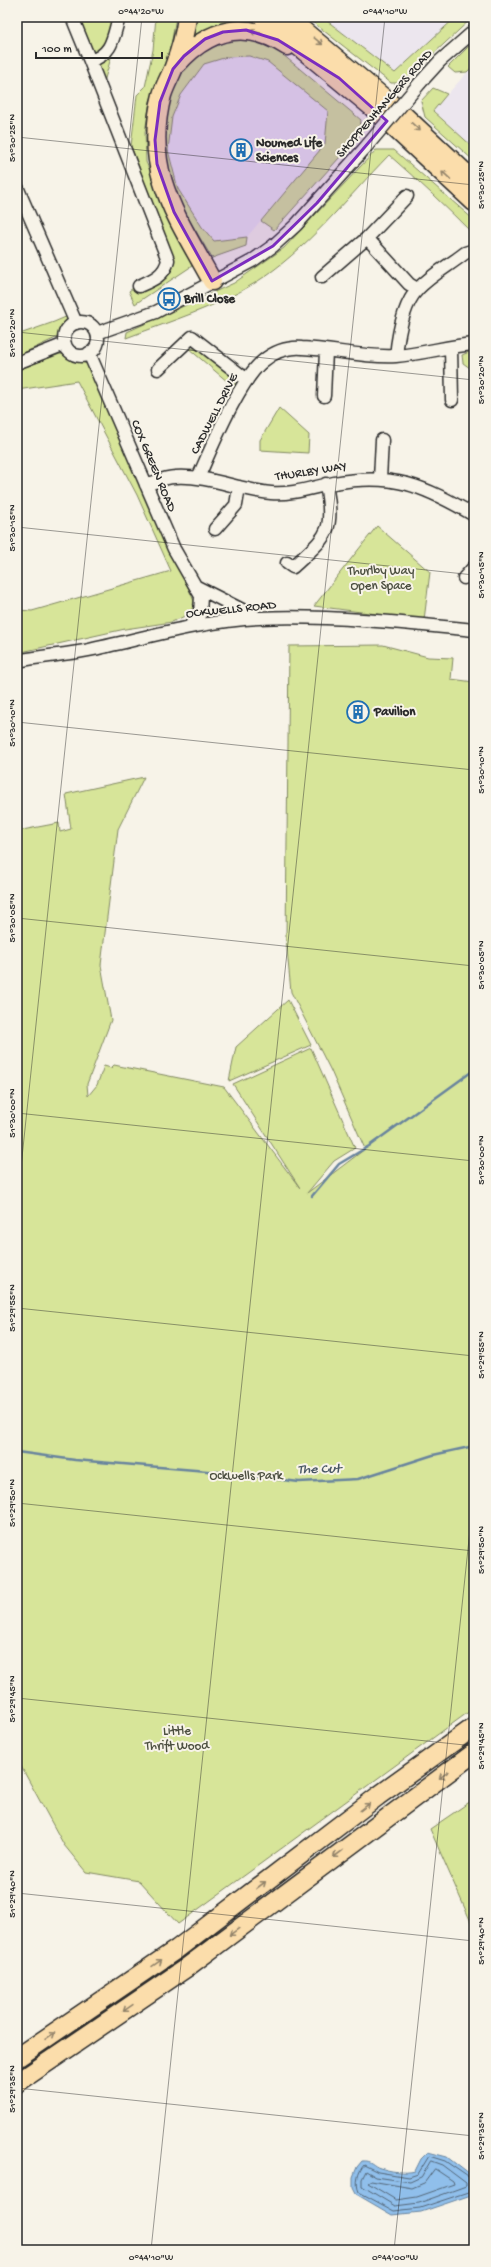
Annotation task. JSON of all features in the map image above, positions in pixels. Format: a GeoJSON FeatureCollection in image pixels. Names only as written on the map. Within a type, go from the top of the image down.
{"type":"FeatureCollection","features":[{"type":"Feature","properties":{"kind":"highway"},"geometry":{"type":"LineString","coordinates":[[188,17],[181,49],[163,91],[158,114],[155,140],[157,164],[171,206],[212,281]]}},
{"type":"Feature","properties":{"kind":"highway"},"geometry":{"type":"LineString","coordinates":[[263,17],[339,78],[474,202]]}},
{"type":"Feature","properties":{"kind":"highway"},"geometry":{"type":"LineString","coordinates":[[287,17],[386,99],[470,177]]}},
{"type":"Feature","properties":{"kind":"highway"},"geometry":{"type":"LineString","coordinates":[[173,69],[184,56],[209,37],[223,32],[246,30],[278,40],[339,78]]}},
{"type":"Feature","properties":{"kind":"highway"},"geometry":{"type":"LineString","coordinates":[[17,2058],[177,1949],[378,1796],[474,1727]]}},
{"type":"Feature","properties":{"kind":"highway"},"geometry":{"type":"LineString","coordinates":[[17,2083],[186,1968],[474,1753]]}},
{"type":"Feature","properties":{"kind":"street"},"geometry":{"type":"LineString","coordinates":[[72,17],[168,260],[166,269],[153,280],[139,286]]}},
{"type":"Feature","properties":{"kind":"street"},"geometry":{"type":"LineString","coordinates":[[90,61],[100,58],[109,50],[119,17]]}},
{"type":"Feature","properties":{"kind":"street","name":"SHOPPENHANGERS ROAD"},"geometry":{"type":"LineString","coordinates":[[96,333],[156,312],[252,261],[273,246],[318,203],[440,61],[474,31]]}},
{"type":"Feature","properties":{"kind":"street"},"geometry":{"type":"LineString","coordinates":[[17,187],[22,213],[76,323]]}},
{"type":"Feature","properties":{"kind":"street"},"geometry":{"type":"LineString","coordinates":[[322,277],[366,238],[407,196]]}},
{"type":"Feature","properties":{"kind":"street"},"geometry":{"type":"LineString","coordinates":[[366,238],[409,284],[417,289]]}},
{"type":"Feature","properties":{"kind":"street"},"geometry":{"type":"LineString","coordinates":[[396,356],[400,329],[405,312],[417,289],[465,253],[474,250]]}},
{"type":"Feature","properties":{"kind":"street"},"geometry":{"type":"LineString","coordinates":[[76,323],[90,325],[96,333],[97,342],[89,353],[84,355],[72,353],[65,344],[64,339],[68,329],[76,323]]}},
{"type":"Feature","properties":{"kind":"street"},"geometry":{"type":"LineString","coordinates":[[158,369],[192,337],[247,380]]}},
{"type":"Feature","properties":{"kind":"street"},"geometry":{"type":"LineString","coordinates":[[17,363],[65,344]]}},
{"type":"Feature","properties":{"kind":"street","name":"CADWELL DRIVE"},"geometry":{"type":"LineString","coordinates":[[198,478],[222,426],[247,380],[262,362],[284,349],[302,348],[361,355],[396,356],[474,344]]}},
{"type":"Feature","properties":{"kind":"street"},"geometry":{"type":"LineString","coordinates":[[451,347],[452,400]]}},
{"type":"Feature","properties":{"kind":"street"},"geometry":{"type":"LineString","coordinates":[[324,396],[326,351]]}},
{"type":"Feature","properties":{"kind":"street","name":"COX GREEN ROAD"},"geometry":{"type":"LineString","coordinates":[[89,353],[174,549],[201,596],[200,616],[189,628]]}},
{"type":"Feature","properties":{"kind":"street"},"geometry":{"type":"LineString","coordinates":[[380,480],[382,440]]}},
{"type":"Feature","properties":{"kind":"street","name":"THURLBY WAY"},"geometry":{"type":"LineString","coordinates":[[146,485],[174,477],[198,478],[272,493],[351,480],[406,482],[438,494],[474,515]]}},
{"type":"Feature","properties":{"kind":"street"},"geometry":{"type":"LineString","coordinates":[[287,563],[293,567],[326,534],[330,520],[326,484]]}},
{"type":"Feature","properties":{"kind":"street"},"geometry":{"type":"LineString","coordinates":[[215,528],[236,505],[239,487]]}},
{"type":"Feature","properties":{"kind":"street"},"geometry":{"type":"LineString","coordinates":[[464,578],[474,567]]}},
{"type":"Feature","properties":{"kind":"street"},"geometry":{"type":"LineString","coordinates":[[197,587],[258,618]]}},
{"type":"Feature","properties":{"kind":"street","name":"OCKWELLS ROAD"},"geometry":{"type":"LineString","coordinates":[[17,661],[87,650],[189,628],[258,618],[308,618],[428,625],[474,630]]}},
{"type":"Feature","properties":{"kind":"highlighted area"},"geometry":{"type":"Polygon","coordinates":[[[246,30],[261,33],[278,40],[339,78],[387,121],[317,203],[273,246],[212,281],[174,212],[157,164],[155,140],[160,102],[173,69],[184,56],[205,39],[223,32],[246,30]]]}},
{"type":"Feature","properties":{"kind":"shaded area"},"geometry":{"type":"Polygon","coordinates":[[[322,17],[456,17],[395,73],[322,17]]]}},
{"type":"Feature","properties":{"kind":"shaded area"},"geometry":{"type":"Polygon","coordinates":[[[249,56],[268,62],[328,111],[325,144],[247,237],[214,241],[202,227],[178,189],[168,150],[171,118],[181,95],[204,64],[227,57],[249,56]]]}},
{"type":"Feature","properties":{"kind":"shaded area"},"geometry":{"type":"Polygon","coordinates":[[[474,65],[474,148],[433,110],[474,65]]]}},
{"type":"Feature","properties":{"kind":"green space"},"geometry":{"type":"Polygon","coordinates":[[[78,17],[116,17],[101,53],[93,52],[78,17]]]}},
{"type":"Feature","properties":{"kind":"green space"},"geometry":{"type":"Polygon","coordinates":[[[156,17],[176,17],[170,51],[150,101],[145,132],[146,162],[192,266],[135,304],[129,291],[133,288],[139,293],[164,278],[174,266],[173,257],[131,146],[137,95],[145,87],[153,50],[156,17]]]}},
{"type":"Feature","properties":{"kind":"green space"},"geometry":{"type":"Polygon","coordinates":[[[192,17],[244,17],[238,27],[186,53],[192,17]]]}},
{"type":"Feature","properties":{"kind":"green space"},"geometry":{"type":"Polygon","coordinates":[[[306,17],[322,17],[395,73],[456,17],[473,17],[402,83],[391,83],[306,17]]]}},
{"type":"Feature","properties":{"kind":"green space"},"geometry":{"type":"Polygon","coordinates":[[[235,37],[255,39],[276,49],[361,120],[359,136],[274,230],[261,221],[325,144],[328,111],[268,62],[249,56],[227,57],[204,64],[181,95],[172,117],[168,150],[178,189],[202,227],[214,241],[247,237],[246,246],[212,258],[172,191],[162,151],[163,113],[172,88],[196,53],[213,41],[235,37]]]}},
{"type":"Feature","properties":{"kind":"green space"},"geometry":{"type":"Polygon","coordinates":[[[474,41],[474,65],[467,72],[455,73],[448,67],[474,41]]]}},
{"type":"Feature","properties":{"kind":"green space"},"geometry":{"type":"Polygon","coordinates":[[[112,54],[104,82],[99,71],[100,63],[112,54]]]}},
{"type":"Feature","properties":{"kind":"green space"},"geometry":{"type":"Polygon","coordinates":[[[433,88],[447,94],[433,111],[474,148],[474,161],[425,117],[421,101],[433,88]]]}},
{"type":"Feature","properties":{"kind":"green space"},"geometry":{"type":"Polygon","coordinates":[[[376,150],[394,150],[474,220],[474,235],[389,155],[309,240],[274,270],[240,292],[209,307],[126,338],[127,332],[234,283],[284,248],[376,150]]]}},
{"type":"Feature","properties":{"kind":"green space"},"geometry":{"type":"Polygon","coordinates":[[[68,316],[66,325],[60,336],[17,356],[17,335],[68,316]]]}},
{"type":"Feature","properties":{"kind":"green space"},"geometry":{"type":"Polygon","coordinates":[[[188,348],[198,349],[235,378],[235,388],[188,348]]]}},
{"type":"Feature","properties":{"kind":"green space"},"geometry":{"type":"Polygon","coordinates":[[[474,350],[474,371],[463,363],[462,355],[474,350]]]}},
{"type":"Feature","properties":{"kind":"green space"},"geometry":{"type":"Polygon","coordinates":[[[60,354],[74,357],[90,366],[194,601],[191,613],[172,622],[125,629],[17,653],[17,610],[32,611],[171,571],[137,495],[77,381],[17,390],[17,370],[60,354]]]}},
{"type":"Feature","properties":{"kind":"green space"},"geometry":{"type":"Polygon","coordinates":[[[279,408],[309,435],[308,453],[260,450],[260,440],[279,408]]]}},
{"type":"Feature","properties":{"kind":"green space","name":"Thurlby Way Open Space"},"geometry":{"type":"Polygon","coordinates":[[[377,526],[430,572],[424,620],[314,606],[377,526]]]}},
{"type":"Feature","properties":{"kind":"green space","name":"Ockwells Park"},"geometry":{"type":"Polygon","coordinates":[[[383,645],[428,657],[453,658],[451,679],[474,682],[474,1708],[178,1924],[139,1881],[86,1872],[64,1845],[17,1759],[17,831],[59,823],[60,832],[71,829],[66,794],[144,777],[118,829],[101,965],[111,1020],[87,1084],[88,1096],[97,1085],[104,1066],[111,1068],[114,1065],[224,1087],[300,1188],[233,1084],[311,1048],[355,1148],[334,1161],[307,1193],[365,1149],[331,1071],[291,992],[286,939],[289,646],[383,645]]]}},
{"type":"Feature","properties":{"kind":"green space"},"geometry":{"type":"Polygon","coordinates":[[[288,1000],[311,1045],[229,1081],[236,1047],[288,1000]]]}},
{"type":"Feature","properties":{"kind":"green space"},"geometry":{"type":"Polygon","coordinates":[[[474,1799],[474,1929],[430,1829],[474,1799]]]}},
{"type":"Feature","properties":{"kind":"water"},"geometry":{"type":"Polygon","coordinates":[[[428,2152],[447,2157],[474,2178],[474,2194],[421,2212],[392,2215],[356,2194],[353,2188],[353,2177],[357,2167],[362,2161],[368,2161],[378,2167],[388,2170],[411,2172],[415,2171],[421,2159],[428,2152]]]}},
{"type":"Feature","properties":{"kind":"waterway"},"geometry":{"type":"LineString","coordinates":[[312,1196],[339,1164],[369,1146],[474,1070]]}},
{"type":"Feature","properties":{"kind":"waterway","name":"The Cut"},"geometry":{"type":"LineString","coordinates":[[17,1452],[75,1460],[219,1472],[299,1482],[358,1479],[433,1455],[474,1446]]}},
{"type":"Feature","properties":{"kind":"place","name":"Noumed Life Sciences"},"geometry":{"type":"Point","coordinates":[241,150]}},
{"type":"Feature","properties":{"kind":"place","name":"Brill Close"},"geometry":{"type":"Point","coordinates":[169,299]}},
{"type":"Feature","properties":{"kind":"place","name":"Pavilion"},"geometry":{"type":"Point","coordinates":[358,712]}},
{"type":"Feature","properties":{"kind":"park label","name":"Little Thrift Wood"},"geometry":{"type":"Point","coordinates":[177,1738]}}]}
